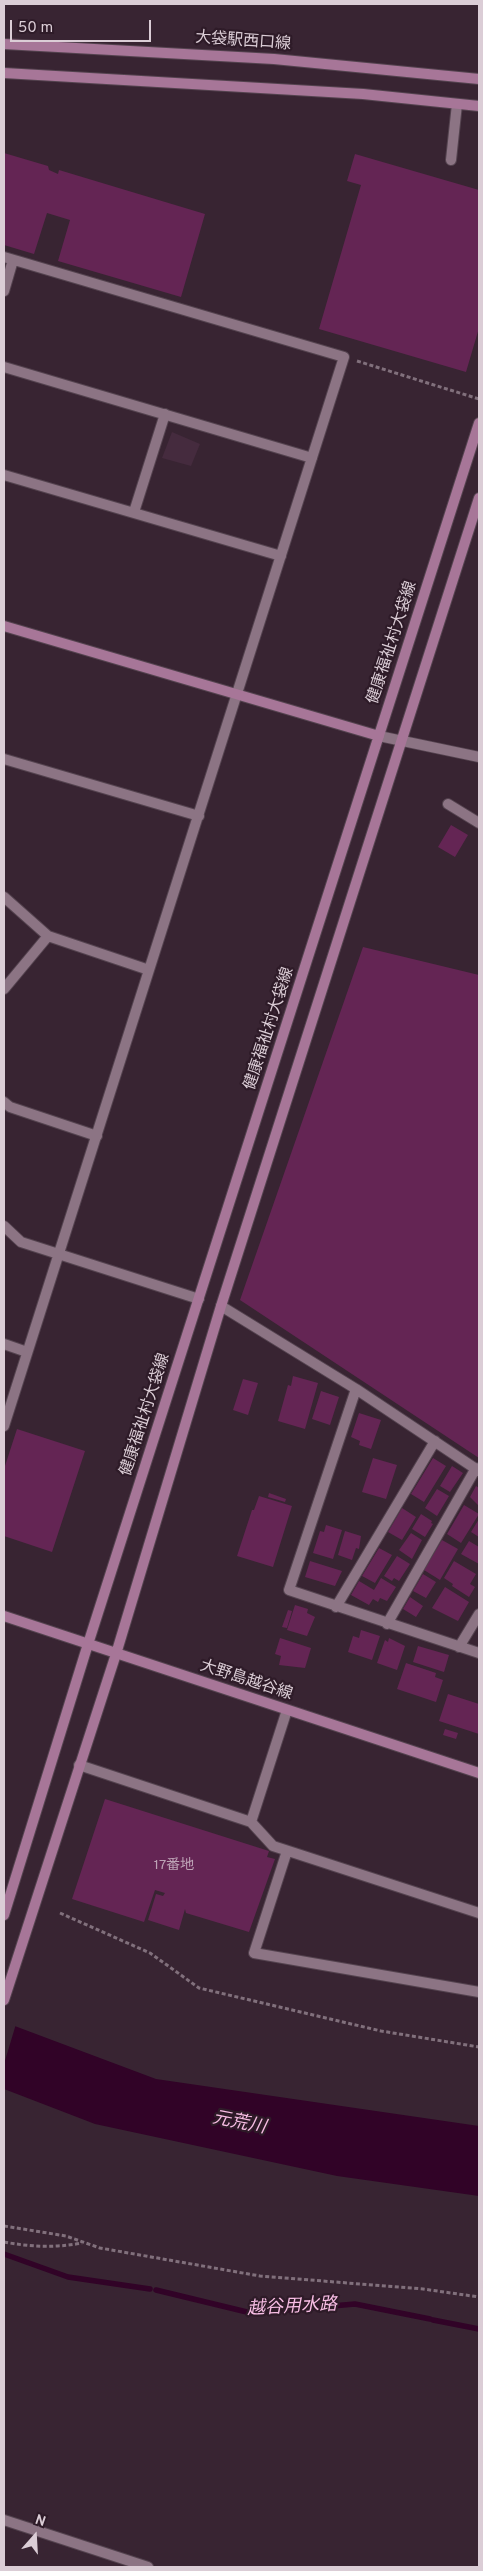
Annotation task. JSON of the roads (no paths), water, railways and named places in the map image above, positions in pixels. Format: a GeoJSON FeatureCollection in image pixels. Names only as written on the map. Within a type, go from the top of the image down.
{"type":"FeatureCollection","features":[{"type":"Feature","properties":{"kind":"street","name":"大袋駅西口線"},"geometry":{"type":"LineString","coordinates":[[4,44],[274,59],[479,79]]}},
{"type":"Feature","properties":{"kind":"street"},"geometry":{"type":"LineString","coordinates":[[4,73],[363,94],[479,106]]}},
{"type":"Feature","properties":{"kind":"street"},"geometry":{"type":"LineString","coordinates":[[451,160],[457,104]]}},
{"type":"Feature","properties":{"kind":"street"},"geometry":{"type":"LineString","coordinates":[[4,291],[8,259],[344,357],[238,696],[4,1426]]}},
{"type":"Feature","properties":{"kind":"street"},"geometry":{"type":"LineString","coordinates":[[4,367],[312,458]]}},
{"type":"Feature","properties":{"kind":"street"},"geometry":{"type":"LineString","coordinates":[[134,512],[165,414]]}},
{"type":"Feature","properties":{"kind":"street","name":"健康福祉村大袋線"},"geometry":{"type":"LineString","coordinates":[[5,1911],[88,1644],[479,423]]}},
{"type":"Feature","properties":{"kind":"street"},"geometry":{"type":"LineString","coordinates":[[4,474],[281,556]]}},
{"type":"Feature","properties":{"kind":"street"},"geometry":{"type":"LineString","coordinates":[[4,2000],[116,1654],[221,1306],[479,498]]}},
{"type":"Feature","properties":{"kind":"street"},"geometry":{"type":"LineString","coordinates":[[4,627],[379,736],[479,757]]}},
{"type":"Feature","properties":{"kind":"street"},"geometry":{"type":"LineString","coordinates":[[4,759],[199,816]]}},
{"type":"Feature","properties":{"kind":"street"},"geometry":{"type":"LineString","coordinates":[[448,804],[479,823]]}},
{"type":"Feature","properties":{"kind":"street"},"geometry":{"type":"LineString","coordinates":[[4,897],[48,936],[150,970]]}},
{"type":"Feature","properties":{"kind":"street"},"geometry":{"type":"LineString","coordinates":[[4,989],[48,936]]}},
{"type":"Feature","properties":{"kind":"street"},"geometry":{"type":"LineString","coordinates":[[4,1102],[10,1107],[97,1136]]}},
{"type":"Feature","properties":{"kind":"street"},"geometry":{"type":"LineString","coordinates":[[4,1226],[21,1242],[199,1299]]}},
{"type":"Feature","properties":{"kind":"street"},"geometry":{"type":"LineString","coordinates":[[221,1306],[356,1388],[477,1469],[387,1624]]}},
{"type":"Feature","properties":{"kind":"street"},"geometry":{"type":"LineString","coordinates":[[4,1344],[28,1352]]}},
{"type":"Feature","properties":{"kind":"street"},"geometry":{"type":"LineString","coordinates":[[356,1388],[289,1590],[479,1654]]}},
{"type":"Feature","properties":{"kind":"street"},"geometry":{"type":"LineString","coordinates":[[336,1606],[434,1441]]}},
{"type":"Feature","properties":{"kind":"street"},"geometry":{"type":"LineString","coordinates":[[459,1647],[479,1614]]}},
{"type":"Feature","properties":{"kind":"street","name":"大野島越谷線"},"geometry":{"type":"LineString","coordinates":[[4,1616],[479,1774]]}},
{"type":"Feature","properties":{"kind":"street"},"geometry":{"type":"LineString","coordinates":[[251,1822],[287,1710]]}},
{"type":"Feature","properties":{"kind":"street"},"geometry":{"type":"LineString","coordinates":[[79,1765],[251,1822],[273,1846],[479,1913]]}},
{"type":"Feature","properties":{"kind":"street"},"geometry":{"type":"LineString","coordinates":[[288,1851],[254,1953],[479,1992]]}},
{"type":"Feature","properties":{"kind":"street"},"geometry":{"type":"LineString","coordinates":[[4,2520],[124,2563],[148,2567]]}},
{"type":"Feature","properties":{"kind":"water","name":"元荒川"},"geometry":{"type":"Polygon","coordinates":[[[4,2022],[156,2079],[479,2126],[479,2196],[337,2176],[95,2124],[4,2089],[4,2022]]]}},
{"type":"Feature","properties":{"kind":"waterway","name":"越谷用水路"},"geometry":{"type":"LineString","coordinates":[[4,2254],[68,2277],[150,2289]]}},
{"type":"Feature","properties":{"kind":"waterway","name":"越谷用水路"},"geometry":{"type":"LineString","coordinates":[[156,2290],[251,2313],[355,2304],[430,2319]]}},
{"type":"Feature","properties":{"kind":"waterway","name":"越谷用水路"},"geometry":{"type":"LineString","coordinates":[[433,2320],[479,2329]]}}]}
